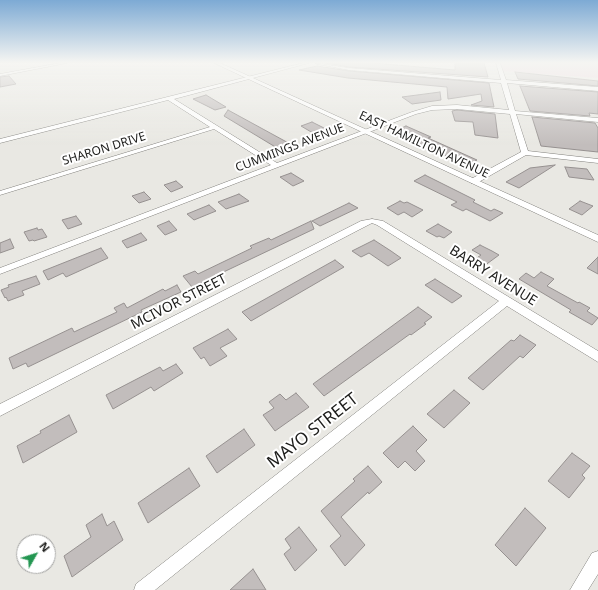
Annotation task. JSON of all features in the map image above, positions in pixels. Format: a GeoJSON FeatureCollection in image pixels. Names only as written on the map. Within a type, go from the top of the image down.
{"type":"FeatureCollection","features":[{"type":"Feature","properties":{"kind":"street"},"geometry":{"type":"LineString","coordinates":[[0,141],[199,91]]}},
{"type":"Feature","properties":{"kind":"street","name":"EAST HAMILTON AVENUE"},"geometry":{"type":"LineString","coordinates":[[276,91],[598,239]]}},
{"type":"Feature","properties":{"kind":"street"},"geometry":{"type":"LineString","coordinates":[[507,91],[524,153]]}},
{"type":"Feature","properties":{"kind":"street"},"geometry":{"type":"LineString","coordinates":[[170,98],[276,166]]}},
{"type":"Feature","properties":{"kind":"street","name":"CUMMINGS AVENUE"},"geometry":{"type":"LineString","coordinates":[[0,271],[414,113],[432,108],[457,107],[598,120]]}},
{"type":"Feature","properties":{"kind":"street","name":"SHARON DRIVE"},"geometry":{"type":"LineString","coordinates":[[0,193],[215,127]]}},
{"type":"Feature","properties":{"kind":"street"},"geometry":{"type":"LineString","coordinates":[[474,181],[524,153],[598,161]]}},
{"type":"Feature","properties":{"kind":"street","name":"BARRY AVENUE"},"geometry":{"type":"LineString","coordinates":[[372,221],[380,223],[598,357]]}},
{"type":"Feature","properties":{"kind":"street","name":"MCIVOR STREET"},"geometry":{"type":"LineString","coordinates":[[0,410],[364,223],[372,221]]}},
{"type":"Feature","properties":{"kind":"street","name":"MAYO STREET"},"geometry":{"type":"LineString","coordinates":[[142,590],[506,301]]}},
{"type":"Feature","properties":{"kind":"street"},"geometry":{"type":"LineString","coordinates":[[578,590],[598,559]]}},
{"type":"Feature","properties":{"kind":"building"},"geometry":{"type":"Polygon","coordinates":[[[447,91],[491,91],[494,107],[471,105],[482,101],[481,94],[448,99],[447,91]]]}},
{"type":"Feature","properties":{"kind":"building"},"geometry":{"type":"Polygon","coordinates":[[[522,91],[598,92],[598,114],[589,113],[590,116],[530,111],[522,91]]]}},
{"type":"Feature","properties":{"kind":"building"},"geometry":{"type":"Polygon","coordinates":[[[440,92],[441,100],[412,104],[402,97],[440,92]]]}},
{"type":"Feature","properties":{"kind":"building"},"geometry":{"type":"Polygon","coordinates":[[[206,95],[226,107],[215,110],[193,99],[206,95]]]}},
{"type":"Feature","properties":{"kind":"building"},"geometry":{"type":"Polygon","coordinates":[[[228,110],[294,146],[282,151],[224,116],[228,110]]]}},
{"type":"Feature","properties":{"kind":"building"},"geometry":{"type":"Polygon","coordinates":[[[457,110],[495,114],[498,138],[475,135],[473,122],[455,121],[452,111],[457,110]]]}},
{"type":"Feature","properties":{"kind":"building"},"geometry":{"type":"Polygon","coordinates":[[[532,117],[595,123],[598,128],[598,152],[541,146],[532,117]]]}},
{"type":"Feature","properties":{"kind":"building"},"geometry":{"type":"Polygon","coordinates":[[[312,122],[330,131],[318,136],[301,126],[312,122]]]}},
{"type":"Feature","properties":{"kind":"building"},"geometry":{"type":"Polygon","coordinates":[[[406,126],[431,137],[428,138],[477,160],[467,165],[393,132],[406,126]]]}},
{"type":"Feature","properties":{"kind":"building"},"geometry":{"type":"Polygon","coordinates":[[[555,165],[519,188],[506,182],[530,168],[555,165]]]}},
{"type":"Feature","properties":{"kind":"building"},"geometry":{"type":"Polygon","coordinates":[[[565,167],[587,169],[594,180],[569,177],[565,167]]]}},
{"type":"Feature","properties":{"kind":"building"},"geometry":{"type":"Polygon","coordinates":[[[291,173],[304,181],[293,186],[280,177],[291,173]]]}},
{"type":"Feature","properties":{"kind":"building"},"geometry":{"type":"Polygon","coordinates":[[[425,175],[475,200],[473,202],[491,211],[494,209],[503,213],[490,221],[466,209],[463,211],[451,205],[457,202],[414,181],[425,175]]]}},
{"type":"Feature","properties":{"kind":"building"},"geometry":{"type":"Polygon","coordinates":[[[176,181],[183,187],[171,192],[164,185],[176,181]]]}},
{"type":"Feature","properties":{"kind":"building"},"geometry":{"type":"Polygon","coordinates":[[[144,192],[151,199],[139,203],[132,196],[144,192]]]}},
{"type":"Feature","properties":{"kind":"building"},"geometry":{"type":"Polygon","coordinates":[[[239,194],[249,201],[226,209],[218,202],[239,194]]]}},
{"type":"Feature","properties":{"kind":"building"},"geometry":{"type":"Polygon","coordinates":[[[400,201],[404,203],[407,202],[423,210],[412,217],[404,212],[398,215],[387,208],[400,201]]]}},
{"type":"Feature","properties":{"kind":"building"},"geometry":{"type":"Polygon","coordinates":[[[580,201],[593,206],[582,215],[569,209],[580,201]]]}},
{"type":"Feature","properties":{"kind":"building"},"geometry":{"type":"Polygon","coordinates":[[[349,203],[358,208],[320,226],[312,221],[349,203]]]}},
{"type":"Feature","properties":{"kind":"building"},"geometry":{"type":"Polygon","coordinates":[[[209,205],[216,211],[194,220],[187,214],[209,205]]]}},
{"type":"Feature","properties":{"kind":"building"},"geometry":{"type":"Polygon","coordinates":[[[76,216],[82,224],[68,229],[62,220],[76,216]]]}},
{"type":"Feature","properties":{"kind":"building"},"geometry":{"type":"Polygon","coordinates":[[[169,221],[177,230],[165,235],[157,226],[169,221]]]}},
{"type":"Feature","properties":{"kind":"building"},"geometry":{"type":"Polygon","coordinates":[[[311,221],[314,229],[192,287],[183,276],[195,271],[198,274],[252,248],[250,246],[269,238],[271,240],[311,221]]]}},
{"type":"Feature","properties":{"kind":"building"},"geometry":{"type":"Polygon","coordinates":[[[438,224],[452,232],[444,238],[439,236],[437,237],[426,231],[438,224]]]}},
{"type":"Feature","properties":{"kind":"building"},"geometry":{"type":"Polygon","coordinates":[[[37,228],[38,230],[42,229],[47,237],[29,241],[24,232],[37,228]]]}},
{"type":"Feature","properties":{"kind":"building"},"geometry":{"type":"Polygon","coordinates":[[[141,233],[147,240],[127,248],[122,241],[141,233]]]}},
{"type":"Feature","properties":{"kind":"building"},"geometry":{"type":"Polygon","coordinates":[[[10,239],[14,248],[0,253],[0,243],[10,239]]]}},
{"type":"Feature","properties":{"kind":"building"},"geometry":{"type":"Polygon","coordinates":[[[374,240],[401,258],[388,266],[369,253],[361,257],[352,251],[374,240]]]}},
{"type":"Feature","properties":{"kind":"building"},"geometry":{"type":"Polygon","coordinates":[[[480,245],[499,255],[484,266],[474,260],[481,255],[472,250],[480,245]]]}},
{"type":"Feature","properties":{"kind":"building"},"geometry":{"type":"Polygon","coordinates":[[[101,248],[108,258],[66,277],[63,273],[48,280],[43,271],[101,248]]]}},
{"type":"Feature","properties":{"kind":"building"},"geometry":{"type":"Polygon","coordinates":[[[598,257],[598,274],[587,268],[598,257]]]}},
{"type":"Feature","properties":{"kind":"building"},"geometry":{"type":"Polygon","coordinates":[[[335,260],[344,267],[251,321],[242,312],[335,260]]]}},
{"type":"Feature","properties":{"kind":"building"},"geometry":{"type":"Polygon","coordinates":[[[541,272],[554,279],[547,286],[590,308],[587,311],[598,318],[592,325],[569,312],[571,310],[519,279],[526,273],[534,278],[541,272]]]}},
{"type":"Feature","properties":{"kind":"building"},"geometry":{"type":"Polygon","coordinates":[[[36,276],[40,284],[22,291],[24,295],[8,301],[6,297],[5,298],[1,290],[9,287],[8,285],[36,276]]]}},
{"type":"Feature","properties":{"kind":"building"},"geometry":{"type":"Polygon","coordinates":[[[435,279],[462,296],[452,303],[425,285],[435,279]]]}},
{"type":"Feature","properties":{"kind":"building"},"geometry":{"type":"Polygon","coordinates":[[[177,285],[181,292],[141,310],[142,312],[28,367],[26,363],[13,369],[9,358],[72,328],[74,332],[117,312],[114,308],[124,303],[127,308],[163,289],[165,291],[177,285]]]}},
{"type":"Feature","properties":{"kind":"building"},"geometry":{"type":"Polygon","coordinates":[[[418,307],[432,317],[424,323],[426,324],[411,335],[410,334],[324,396],[313,384],[418,307]]]}},
{"type":"Feature","properties":{"kind":"building"},"geometry":{"type":"Polygon","coordinates":[[[228,329],[237,339],[220,348],[227,356],[210,366],[204,357],[201,359],[193,348],[228,329]]]}},
{"type":"Feature","properties":{"kind":"building"},"geometry":{"type":"Polygon","coordinates":[[[520,335],[536,345],[523,358],[520,356],[483,390],[468,378],[511,340],[514,341],[520,335]]]}},
{"type":"Feature","properties":{"kind":"building"},"geometry":{"type":"Polygon","coordinates":[[[176,364],[183,373],[154,391],[151,387],[113,409],[106,395],[160,367],[163,371],[176,364]]]}},
{"type":"Feature","properties":{"kind":"building"},"geometry":{"type":"Polygon","coordinates":[[[454,390],[470,403],[444,428],[427,414],[454,390]]]}},
{"type":"Feature","properties":{"kind":"building"},"geometry":{"type":"Polygon","coordinates":[[[296,393],[309,407],[275,431],[263,415],[274,408],[269,402],[280,394],[286,400],[296,393]]]}},
{"type":"Feature","properties":{"kind":"building"},"geometry":{"type":"Polygon","coordinates":[[[69,415],[77,432],[23,463],[17,446],[69,415]]]}},
{"type":"Feature","properties":{"kind":"building"},"geometry":{"type":"Polygon","coordinates":[[[413,426],[427,440],[416,451],[425,461],[415,471],[405,461],[398,468],[383,453],[413,426]]]}},
{"type":"Feature","properties":{"kind":"building"},"geometry":{"type":"Polygon","coordinates":[[[244,429],[255,445],[217,473],[206,456],[244,429]]]}},
{"type":"Feature","properties":{"kind":"building"},"geometry":{"type":"Polygon","coordinates":[[[572,453],[590,466],[582,475],[585,478],[569,498],[548,481],[572,453]]]}},
{"type":"Feature","properties":{"kind":"building"},"geometry":{"type":"Polygon","coordinates":[[[368,466],[382,482],[369,494],[368,492],[341,517],[365,545],[345,566],[330,546],[341,536],[321,511],[355,481],[353,479],[368,466]]]}},
{"type":"Feature","properties":{"kind":"building"},"geometry":{"type":"Polygon","coordinates":[[[189,468],[200,486],[148,523],[138,503],[189,468]]]}},
{"type":"Feature","properties":{"kind":"building"},"geometry":{"type":"Polygon","coordinates":[[[525,508],[546,528],[516,566],[495,545],[525,508]]]}},
{"type":"Feature","properties":{"kind":"building"},"geometry":{"type":"Polygon","coordinates":[[[102,514],[107,526],[114,521],[123,540],[72,577],[64,556],[91,537],[86,525],[102,514]]]}},
{"type":"Feature","properties":{"kind":"building"},"geometry":{"type":"Polygon","coordinates":[[[299,527],[317,550],[295,571],[284,554],[291,548],[285,539],[299,527]]]}},
{"type":"Feature","properties":{"kind":"building"},"geometry":{"type":"Polygon","coordinates":[[[253,569],[266,590],[230,590],[253,569]]]}}]}
